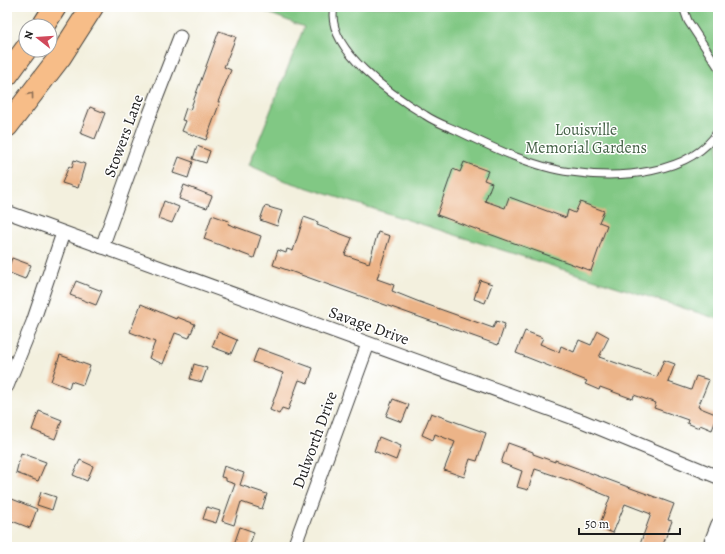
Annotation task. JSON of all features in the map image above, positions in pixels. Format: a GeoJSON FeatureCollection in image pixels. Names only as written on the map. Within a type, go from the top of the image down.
{"type":"FeatureCollection","features":[{"type":"Feature","properties":{"kind":"highway"},"geometry":{"type":"LineString","coordinates":[[47,18],[54,7]]}},
{"type":"Feature","properties":{"kind":"highway"},"geometry":{"type":"LineString","coordinates":[[7,126],[60,57],[92,7]]}},
{"type":"Feature","properties":{"kind":"highway"},"geometry":{"type":"LineString","coordinates":[[7,75],[19,58]]}},
{"type":"Feature","properties":{"kind":"street","name":"Stowers Lane"},"geometry":{"type":"LineString","coordinates":[[102,247],[148,119],[180,37]]}},
{"type":"Feature","properties":{"kind":"street","name":"Savage Drive"},"geometry":{"type":"LineString","coordinates":[[7,212],[582,422],[718,477]]}},
{"type":"Feature","properties":{"kind":"street"},"geometry":{"type":"LineString","coordinates":[[7,386],[33,322],[63,233]]}},
{"type":"Feature","properties":{"kind":"street","name":"Dulworth Drive"},"geometry":{"type":"LineString","coordinates":[[294,547],[368,344]]}},
{"type":"Feature","properties":{"kind":"street"},"geometry":{"type":"LineString","coordinates":[[709,547],[718,524]]}},
{"type":"Feature","properties":{"kind":"lane"},"geometry":{"type":"LineString","coordinates":[[334,7],[335,26],[340,40],[352,56],[390,93],[426,116],[517,157],[570,172],[615,176],[650,171],[687,159],[711,143],[718,131]]}},
{"type":"Feature","properties":{"kind":"lane"},"geometry":{"type":"LineString","coordinates":[[683,7],[688,21],[718,67]]}},
{"type":"Feature","properties":{"kind":"green space","name":"Louisville Memorial Gardens"},"geometry":{"type":"Polygon","coordinates":[[[253,7],[718,7],[718,319],[280,179],[249,165],[304,27],[253,7]]]}},
{"type":"Feature","properties":{"kind":"building"},"geometry":{"type":"Polygon","coordinates":[[[219,31],[236,37],[224,67],[231,70],[218,102],[220,102],[206,140],[182,131],[186,121],[182,120],[186,108],[190,110],[219,31]]]}},
{"type":"Feature","properties":{"kind":"building"},"geometry":{"type":"Polygon","coordinates":[[[90,107],[105,113],[95,139],[80,133],[90,107]]]}},
{"type":"Feature","properties":{"kind":"building"},"geometry":{"type":"Polygon","coordinates":[[[197,146],[210,151],[206,163],[193,159],[197,146]]]}},
{"type":"Feature","properties":{"kind":"building"},"geometry":{"type":"Polygon","coordinates":[[[179,157],[193,162],[188,178],[173,173],[179,157]]]}},
{"type":"Feature","properties":{"kind":"building"},"geometry":{"type":"Polygon","coordinates":[[[74,160],[85,164],[78,188],[62,183],[69,166],[72,168],[74,160]]]}},
{"type":"Feature","properties":{"kind":"building"},"geometry":{"type":"Polygon","coordinates":[[[464,162],[488,171],[484,180],[492,183],[485,201],[505,208],[509,197],[566,218],[568,210],[575,213],[580,202],[604,211],[599,222],[607,225],[591,271],[437,215],[453,169],[460,172],[464,162]]]}},
{"type":"Feature","properties":{"kind":"building"},"geometry":{"type":"Polygon","coordinates":[[[184,185],[212,196],[207,208],[179,199],[184,185]]]}},
{"type":"Feature","properties":{"kind":"building"},"geometry":{"type":"Polygon","coordinates":[[[164,201],[179,207],[172,223],[158,218],[164,201]]]}},
{"type":"Feature","properties":{"kind":"building"},"geometry":{"type":"Polygon","coordinates":[[[265,206],[282,211],[277,226],[260,220],[265,206]]]}},
{"type":"Feature","properties":{"kind":"building"},"geometry":{"type":"Polygon","coordinates":[[[212,215],[229,221],[228,224],[261,236],[254,258],[204,239],[212,215]]]}},
{"type":"Feature","properties":{"kind":"building"},"geometry":{"type":"Polygon","coordinates":[[[304,217],[318,222],[317,225],[352,238],[345,255],[369,263],[378,232],[390,236],[377,279],[394,285],[392,291],[493,328],[496,321],[505,324],[498,345],[273,265],[278,250],[286,253],[287,249],[293,251],[304,217]]]}},
{"type":"Feature","properties":{"kind":"building"},"geometry":{"type":"Polygon","coordinates":[[[12,258],[31,265],[25,279],[7,272],[12,258]]]}},
{"type":"Feature","properties":{"kind":"building"},"geometry":{"type":"Polygon","coordinates":[[[480,280],[492,284],[485,303],[474,299],[480,280]]]}},
{"type":"Feature","properties":{"kind":"building"},"geometry":{"type":"Polygon","coordinates":[[[76,281],[102,291],[96,305],[70,295],[76,281]]]}},
{"type":"Feature","properties":{"kind":"building"},"geometry":{"type":"Polygon","coordinates":[[[141,304],[176,319],[177,317],[195,324],[189,338],[175,333],[163,364],[149,358],[155,342],[130,332],[141,304]]]}},
{"type":"Feature","properties":{"kind":"building"},"geometry":{"type":"Polygon","coordinates":[[[525,331],[543,338],[540,344],[559,352],[561,346],[574,352],[579,340],[591,345],[598,331],[609,337],[599,357],[657,377],[664,360],[675,364],[668,382],[691,390],[696,376],[709,380],[698,407],[718,415],[712,430],[700,425],[699,428],[687,423],[688,420],[654,408],[656,403],[634,395],[633,399],[600,387],[599,390],[585,384],[587,381],[516,353],[525,331]]]}},
{"type":"Feature","properties":{"kind":"building"},"geometry":{"type":"Polygon","coordinates":[[[218,332],[237,340],[231,354],[212,347],[218,332]]]}},
{"type":"Feature","properties":{"kind":"building"},"geometry":{"type":"Polygon","coordinates":[[[258,348],[313,368],[308,383],[299,380],[288,410],[282,408],[279,414],[270,410],[283,373],[253,362],[258,348]]]}},
{"type":"Feature","properties":{"kind":"building"},"geometry":{"type":"Polygon","coordinates":[[[60,355],[90,366],[83,385],[71,381],[69,388],[51,381],[60,355]]]}},
{"type":"Feature","properties":{"kind":"building"},"geometry":{"type":"Polygon","coordinates":[[[194,364],[207,368],[202,382],[190,379],[194,364]]]}},
{"type":"Feature","properties":{"kind":"building"},"geometry":{"type":"Polygon","coordinates":[[[393,399],[409,405],[402,422],[386,416],[393,399]]]}},
{"type":"Feature","properties":{"kind":"building"},"geometry":{"type":"Polygon","coordinates":[[[39,411],[62,420],[55,439],[32,430],[39,411]]]}},
{"type":"Feature","properties":{"kind":"building"},"geometry":{"type":"Polygon","coordinates":[[[431,413],[486,433],[477,461],[470,459],[464,477],[444,470],[455,442],[435,434],[433,440],[422,435],[431,413]]]}},
{"type":"Feature","properties":{"kind":"building"},"geometry":{"type":"Polygon","coordinates":[[[379,437],[401,446],[396,460],[374,451],[379,437]]]}},
{"type":"Feature","properties":{"kind":"building"},"geometry":{"type":"Polygon","coordinates":[[[508,443],[533,452],[533,454],[555,462],[555,460],[674,504],[668,520],[672,521],[662,547],[639,547],[651,514],[625,504],[613,533],[599,527],[610,497],[571,481],[535,469],[528,490],[517,487],[522,471],[501,463],[508,443]]]}},
{"type":"Feature","properties":{"kind":"building"},"geometry":{"type":"Polygon","coordinates":[[[21,453],[46,462],[38,481],[16,473],[21,453]]]}},
{"type":"Feature","properties":{"kind":"building"},"geometry":{"type":"Polygon","coordinates":[[[80,460],[93,466],[87,481],[73,475],[80,460]]]}},
{"type":"Feature","properties":{"kind":"building"},"geometry":{"type":"Polygon","coordinates":[[[224,466],[244,473],[240,485],[267,494],[262,509],[241,502],[234,525],[222,521],[235,484],[226,481],[226,478],[221,477],[224,466]]]}},
{"type":"Feature","properties":{"kind":"building"},"geometry":{"type":"Polygon","coordinates":[[[41,492],[56,497],[52,510],[37,505],[41,492]]]}},
{"type":"Feature","properties":{"kind":"building"},"geometry":{"type":"Polygon","coordinates":[[[7,497],[37,509],[30,528],[7,519],[7,497]]]}},
{"type":"Feature","properties":{"kind":"building"},"geometry":{"type":"Polygon","coordinates":[[[207,507],[220,511],[216,523],[203,519],[207,507]]]}},
{"type":"Feature","properties":{"kind":"building"},"geometry":{"type":"Polygon","coordinates":[[[240,527],[254,532],[249,547],[233,547],[240,527]]]}}]}
